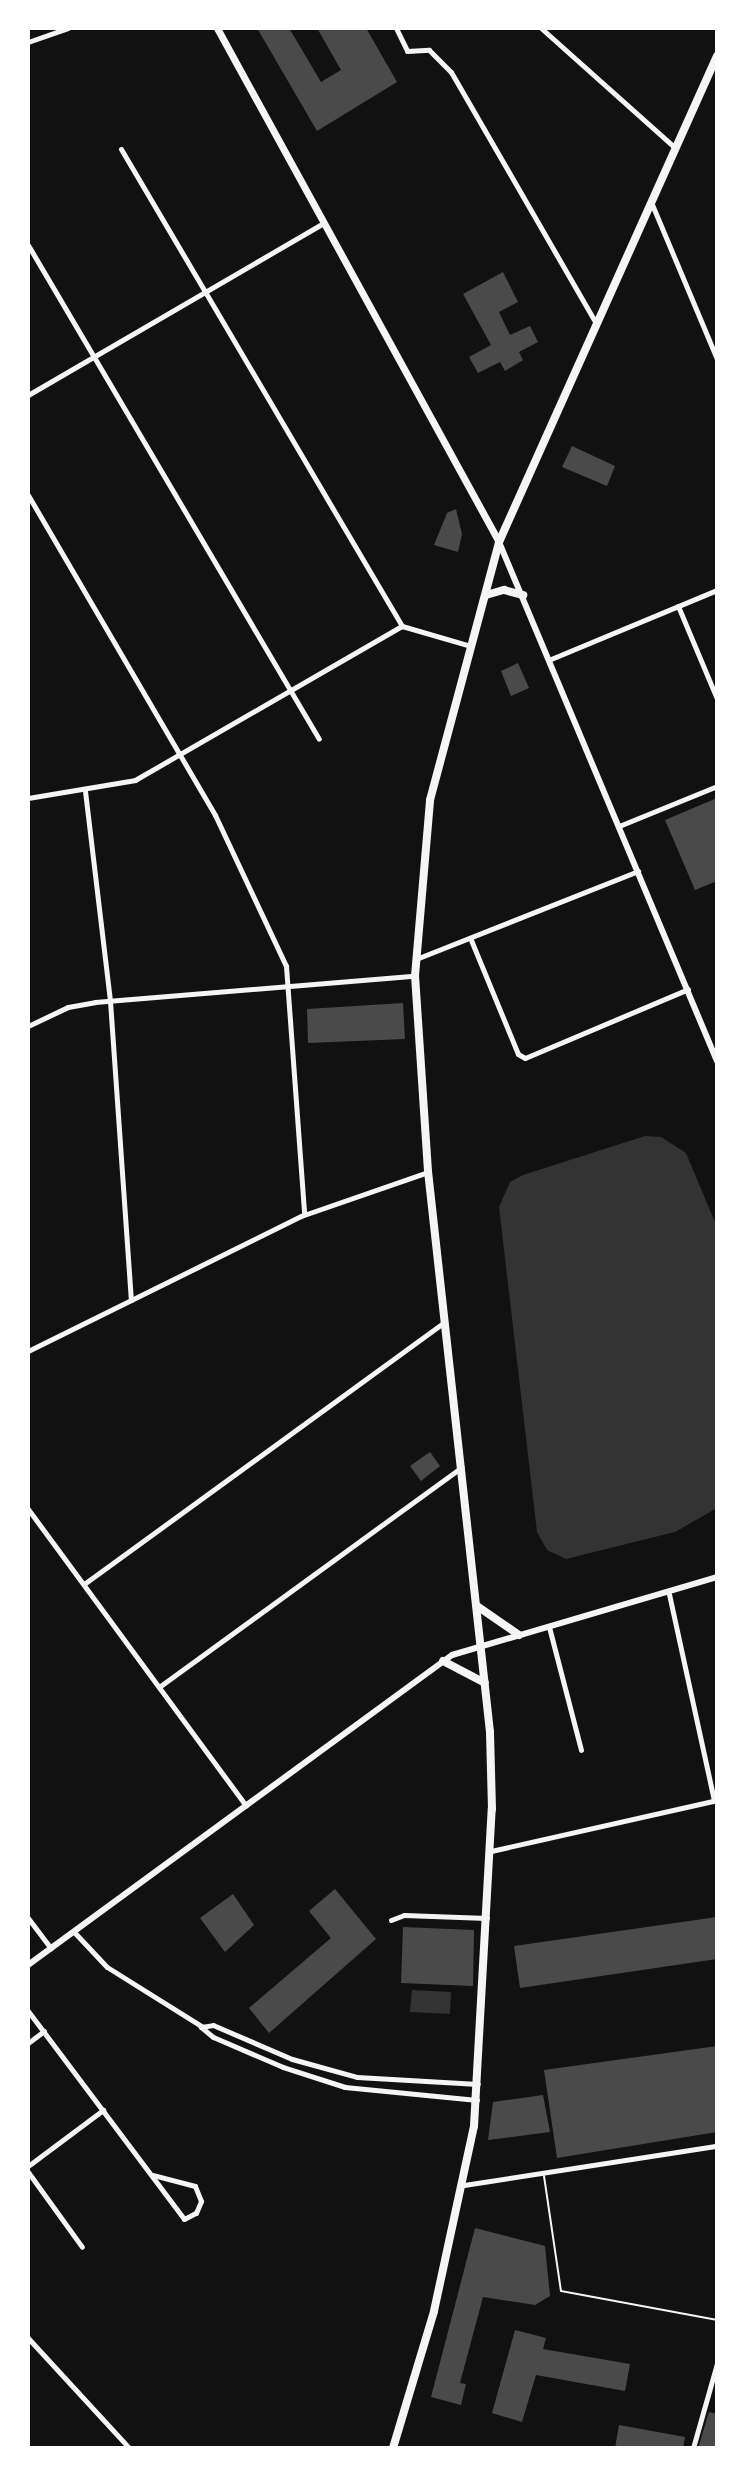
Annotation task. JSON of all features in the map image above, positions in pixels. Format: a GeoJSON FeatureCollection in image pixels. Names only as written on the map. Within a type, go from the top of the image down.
{"type":"FeatureCollection","features":[{"type":"Feature","properties":{"kind":"main road"},"geometry":{"type":"LineString","coordinates":[[217,28],[499,542]]}},
{"type":"Feature","properties":{"kind":"main road"},"geometry":{"type":"LineString","coordinates":[[393,2448],[464,2185],[479,2085],[491,1851],[492,1767],[485,1683],[428,1171],[415,976],[432,785],[499,542],[717,56]]}},
{"type":"Feature","properties":{"kind":"main road"},"geometry":{"type":"LineString","coordinates":[[486,595],[504,590],[523,595]]}},
{"type":"Feature","properties":{"kind":"main road"},"geometry":{"type":"LineString","coordinates":[[477,1606],[519,1635]]}},
{"type":"Feature","properties":{"kind":"main road"},"geometry":{"type":"LineString","coordinates":[[443,1661],[485,1683]]}},
{"type":"Feature","properties":{"kind":"street"},"geometry":{"type":"LineString","coordinates":[[28,42],[68,28]]}},
{"type":"Feature","properties":{"kind":"street"},"geometry":{"type":"LineString","coordinates":[[396,28],[407,51],[429,50],[451,72],[596,323]]}},
{"type":"Feature","properties":{"kind":"street"},"geometry":{"type":"LineString","coordinates":[[541,28],[675,148]]}},
{"type":"Feature","properties":{"kind":"street"},"geometry":{"type":"LineString","coordinates":[[121,149],[402,626],[472,646]]}},
{"type":"Feature","properties":{"kind":"street"},"geometry":{"type":"LineString","coordinates":[[651,201],[717,359]]}},
{"type":"Feature","properties":{"kind":"street"},"geometry":{"type":"LineString","coordinates":[[28,395],[323,223]]}},
{"type":"Feature","properties":{"kind":"street"},"geometry":{"type":"LineString","coordinates":[[28,245],[319,739]]}},
{"type":"Feature","properties":{"kind":"street"},"geometry":{"type":"LineString","coordinates":[[28,495],[226,836],[289,983],[304,1214]]}},
{"type":"Feature","properties":{"kind":"street"},"geometry":{"type":"LineString","coordinates":[[499,542],[551,659],[717,1061]]}},
{"type":"Feature","properties":{"kind":"street"},"geometry":{"type":"LineString","coordinates":[[551,659],[717,590]]}},
{"type":"Feature","properties":{"kind":"street"},"geometry":{"type":"LineString","coordinates":[[678,606],[717,699]]}},
{"type":"Feature","properties":{"kind":"street"},"geometry":{"type":"LineString","coordinates":[[28,798],[121,786],[402,626]]}},
{"type":"Feature","properties":{"kind":"street"},"geometry":{"type":"LineString","coordinates":[[619,826],[717,786]]}},
{"type":"Feature","properties":{"kind":"street"},"geometry":{"type":"LineString","coordinates":[[85,791],[110,1001],[131,1300]]}},
{"type":"Feature","properties":{"kind":"street"},"geometry":{"type":"LineString","coordinates":[[415,960],[638,871]]}},
{"type":"Feature","properties":{"kind":"street"},"geometry":{"type":"LineString","coordinates":[[471,940],[518,1054],[525,1058],[688,989]]}},
{"type":"Feature","properties":{"kind":"street"},"geometry":{"type":"LineString","coordinates":[[28,1026],[68,1007],[110,1001],[289,983],[415,976]]}},
{"type":"Feature","properties":{"kind":"street"},"geometry":{"type":"LineString","coordinates":[[28,1351],[304,1214],[428,1171]]}},
{"type":"Feature","properties":{"kind":"street"},"geometry":{"type":"LineString","coordinates":[[84,1584],[445,1322]]}},
{"type":"Feature","properties":{"kind":"street"},"geometry":{"type":"LineString","coordinates":[[159,1687],[462,1467]]}},
{"type":"Feature","properties":{"kind":"street"},"geometry":{"type":"LineString","coordinates":[[28,1509],[246,1806]]}},
{"type":"Feature","properties":{"kind":"street"},"geometry":{"type":"LineString","coordinates":[[28,1965],[443,1661],[481,1643],[669,1594],[717,1577]]}},
{"type":"Feature","properties":{"kind":"street"},"geometry":{"type":"LineString","coordinates":[[491,1851],[716,1800],[669,1594]]}},
{"type":"Feature","properties":{"kind":"street"},"geometry":{"type":"LineString","coordinates":[[549,1627],[581,1750]]}},
{"type":"Feature","properties":{"kind":"street"},"geometry":{"type":"LineString","coordinates":[[391,1920],[404,1915],[488,1918]]}},
{"type":"Feature","properties":{"kind":"street"},"geometry":{"type":"LineString","coordinates":[[28,1918],[51,1948]]}},
{"type":"Feature","properties":{"kind":"street"},"geometry":{"type":"LineString","coordinates":[[74,1932],[107,1967],[213,2037],[323,2081],[402,2095],[477,2100]]}},
{"type":"Feature","properties":{"kind":"street"},"geometry":{"type":"LineString","coordinates":[[28,2011],[184,2219],[196,2213],[201,2201],[195,2186],[153,2175]]}},
{"type":"Feature","properties":{"kind":"street"},"geometry":{"type":"LineString","coordinates":[[201,2027],[213,2025],[292,2059],[357,2077],[479,2085]]}},
{"type":"Feature","properties":{"kind":"street"},"geometry":{"type":"LineString","coordinates":[[28,2043],[44,2031]]}},
{"type":"Feature","properties":{"kind":"street"},"geometry":{"type":"LineString","coordinates":[[82,2247],[28,2169],[103,2110]]}},
{"type":"Feature","properties":{"kind":"street"},"geometry":{"type":"LineString","coordinates":[[464,2185],[717,2146]]}},
{"type":"Feature","properties":{"kind":"street"},"geometry":{"type":"LineString","coordinates":[[28,2338],[129,2448]]}},
{"type":"Feature","properties":{"kind":"street"},"geometry":{"type":"LineString","coordinates":[[693,2448],[717,2363]]}},
{"type":"Feature","properties":{"kind":"lane"},"geometry":{"type":"LineString","coordinates":[[543,2175],[561,2291],[717,2320]]}},
{"type":"Feature","properties":{"kind":"shaded area"},"geometry":{"type":"Polygon","coordinates":[[[645,1136],[661,1137],[686,1153],[717,1227],[717,1508],[675,1532],[566,1559],[547,1550],[537,1532],[499,1207],[510,1182],[523,1175],[645,1136]]]}},
{"type":"Feature","properties":{"kind":"shaded area"},"geometry":{"type":"Polygon","coordinates":[[[412,1990],[451,1992],[450,2014],[410,2012],[412,1990]]]}},
{"type":"Feature","properties":{"kind":"building"},"geometry":{"type":"Polygon","coordinates":[[[257,28],[289,28],[321,82],[341,70],[317,28],[366,28],[397,82],[317,131],[257,28]]]}},
{"type":"Feature","properties":{"kind":"building"},"geometry":{"type":"Polygon","coordinates":[[[503,272],[518,302],[499,312],[510,335],[530,326],[538,342],[519,352],[523,360],[505,371],[500,362],[478,373],[469,357],[491,345],[463,294],[503,272]]]}},
{"type":"Feature","properties":{"kind":"building"},"geometry":{"type":"Polygon","coordinates":[[[572,446],[615,466],[607,486],[562,467],[572,446]]]}},
{"type":"Feature","properties":{"kind":"building"},"geometry":{"type":"Polygon","coordinates":[[[456,509],[462,534],[458,552],[434,545],[447,513],[456,509]]]}},
{"type":"Feature","properties":{"kind":"building"},"geometry":{"type":"Polygon","coordinates":[[[518,663],[529,688],[511,696],[501,671],[518,663]]]}},
{"type":"Feature","properties":{"kind":"building"},"geometry":{"type":"Polygon","coordinates":[[[717,798],[717,881],[695,890],[665,820],[717,798]]]}},
{"type":"Feature","properties":{"kind":"building"},"geometry":{"type":"Polygon","coordinates":[[[403,1003],[405,1039],[308,1043],[307,1009],[403,1003]]]}},
{"type":"Feature","properties":{"kind":"building"},"geometry":{"type":"Polygon","coordinates":[[[430,1452],[440,1466],[421,1481],[410,1466],[430,1452]]]}},
{"type":"Feature","properties":{"kind":"building"},"geometry":{"type":"Polygon","coordinates":[[[335,1889],[376,1939],[269,2033],[249,2008],[331,1938],[309,1911],[335,1889]]]}},
{"type":"Feature","properties":{"kind":"building"},"geometry":{"type":"Polygon","coordinates":[[[233,1894],[254,1925],[225,1952],[200,1918],[233,1894]]]}},
{"type":"Feature","properties":{"kind":"building"},"geometry":{"type":"Polygon","coordinates":[[[717,1917],[717,1959],[520,1988],[514,1946],[717,1917]]]}},
{"type":"Feature","properties":{"kind":"building"},"geometry":{"type":"Polygon","coordinates":[[[403,1927],[474,1930],[473,1986],[401,1983],[403,1927]]]}},
{"type":"Feature","properties":{"kind":"building"},"geometry":{"type":"Polygon","coordinates":[[[717,2046],[717,2132],[557,2158],[544,2070],[717,2046]]]}},
{"type":"Feature","properties":{"kind":"building"},"geometry":{"type":"Polygon","coordinates":[[[543,2095],[550,2132],[488,2140],[493,2102],[543,2095]]]}},
{"type":"Feature","properties":{"kind":"building"},"geometry":{"type":"Polygon","coordinates":[[[475,2228],[545,2246],[550,2296],[535,2305],[483,2297],[460,2383],[466,2384],[461,2405],[431,2397],[475,2228]]]}},
{"type":"Feature","properties":{"kind":"building"},"geometry":{"type":"Polygon","coordinates":[[[515,2330],[546,2338],[543,2349],[630,2364],[625,2391],[536,2375],[522,2422],[492,2413],[515,2330]]]}},
{"type":"Feature","properties":{"kind":"building"},"geometry":{"type":"Polygon","coordinates":[[[709,2412],[717,2414],[717,2448],[698,2448],[709,2412]]]}},
{"type":"Feature","properties":{"kind":"building"},"geometry":{"type":"Polygon","coordinates":[[[619,2425],[685,2437],[683,2448],[615,2448],[619,2425]]]}}]}
